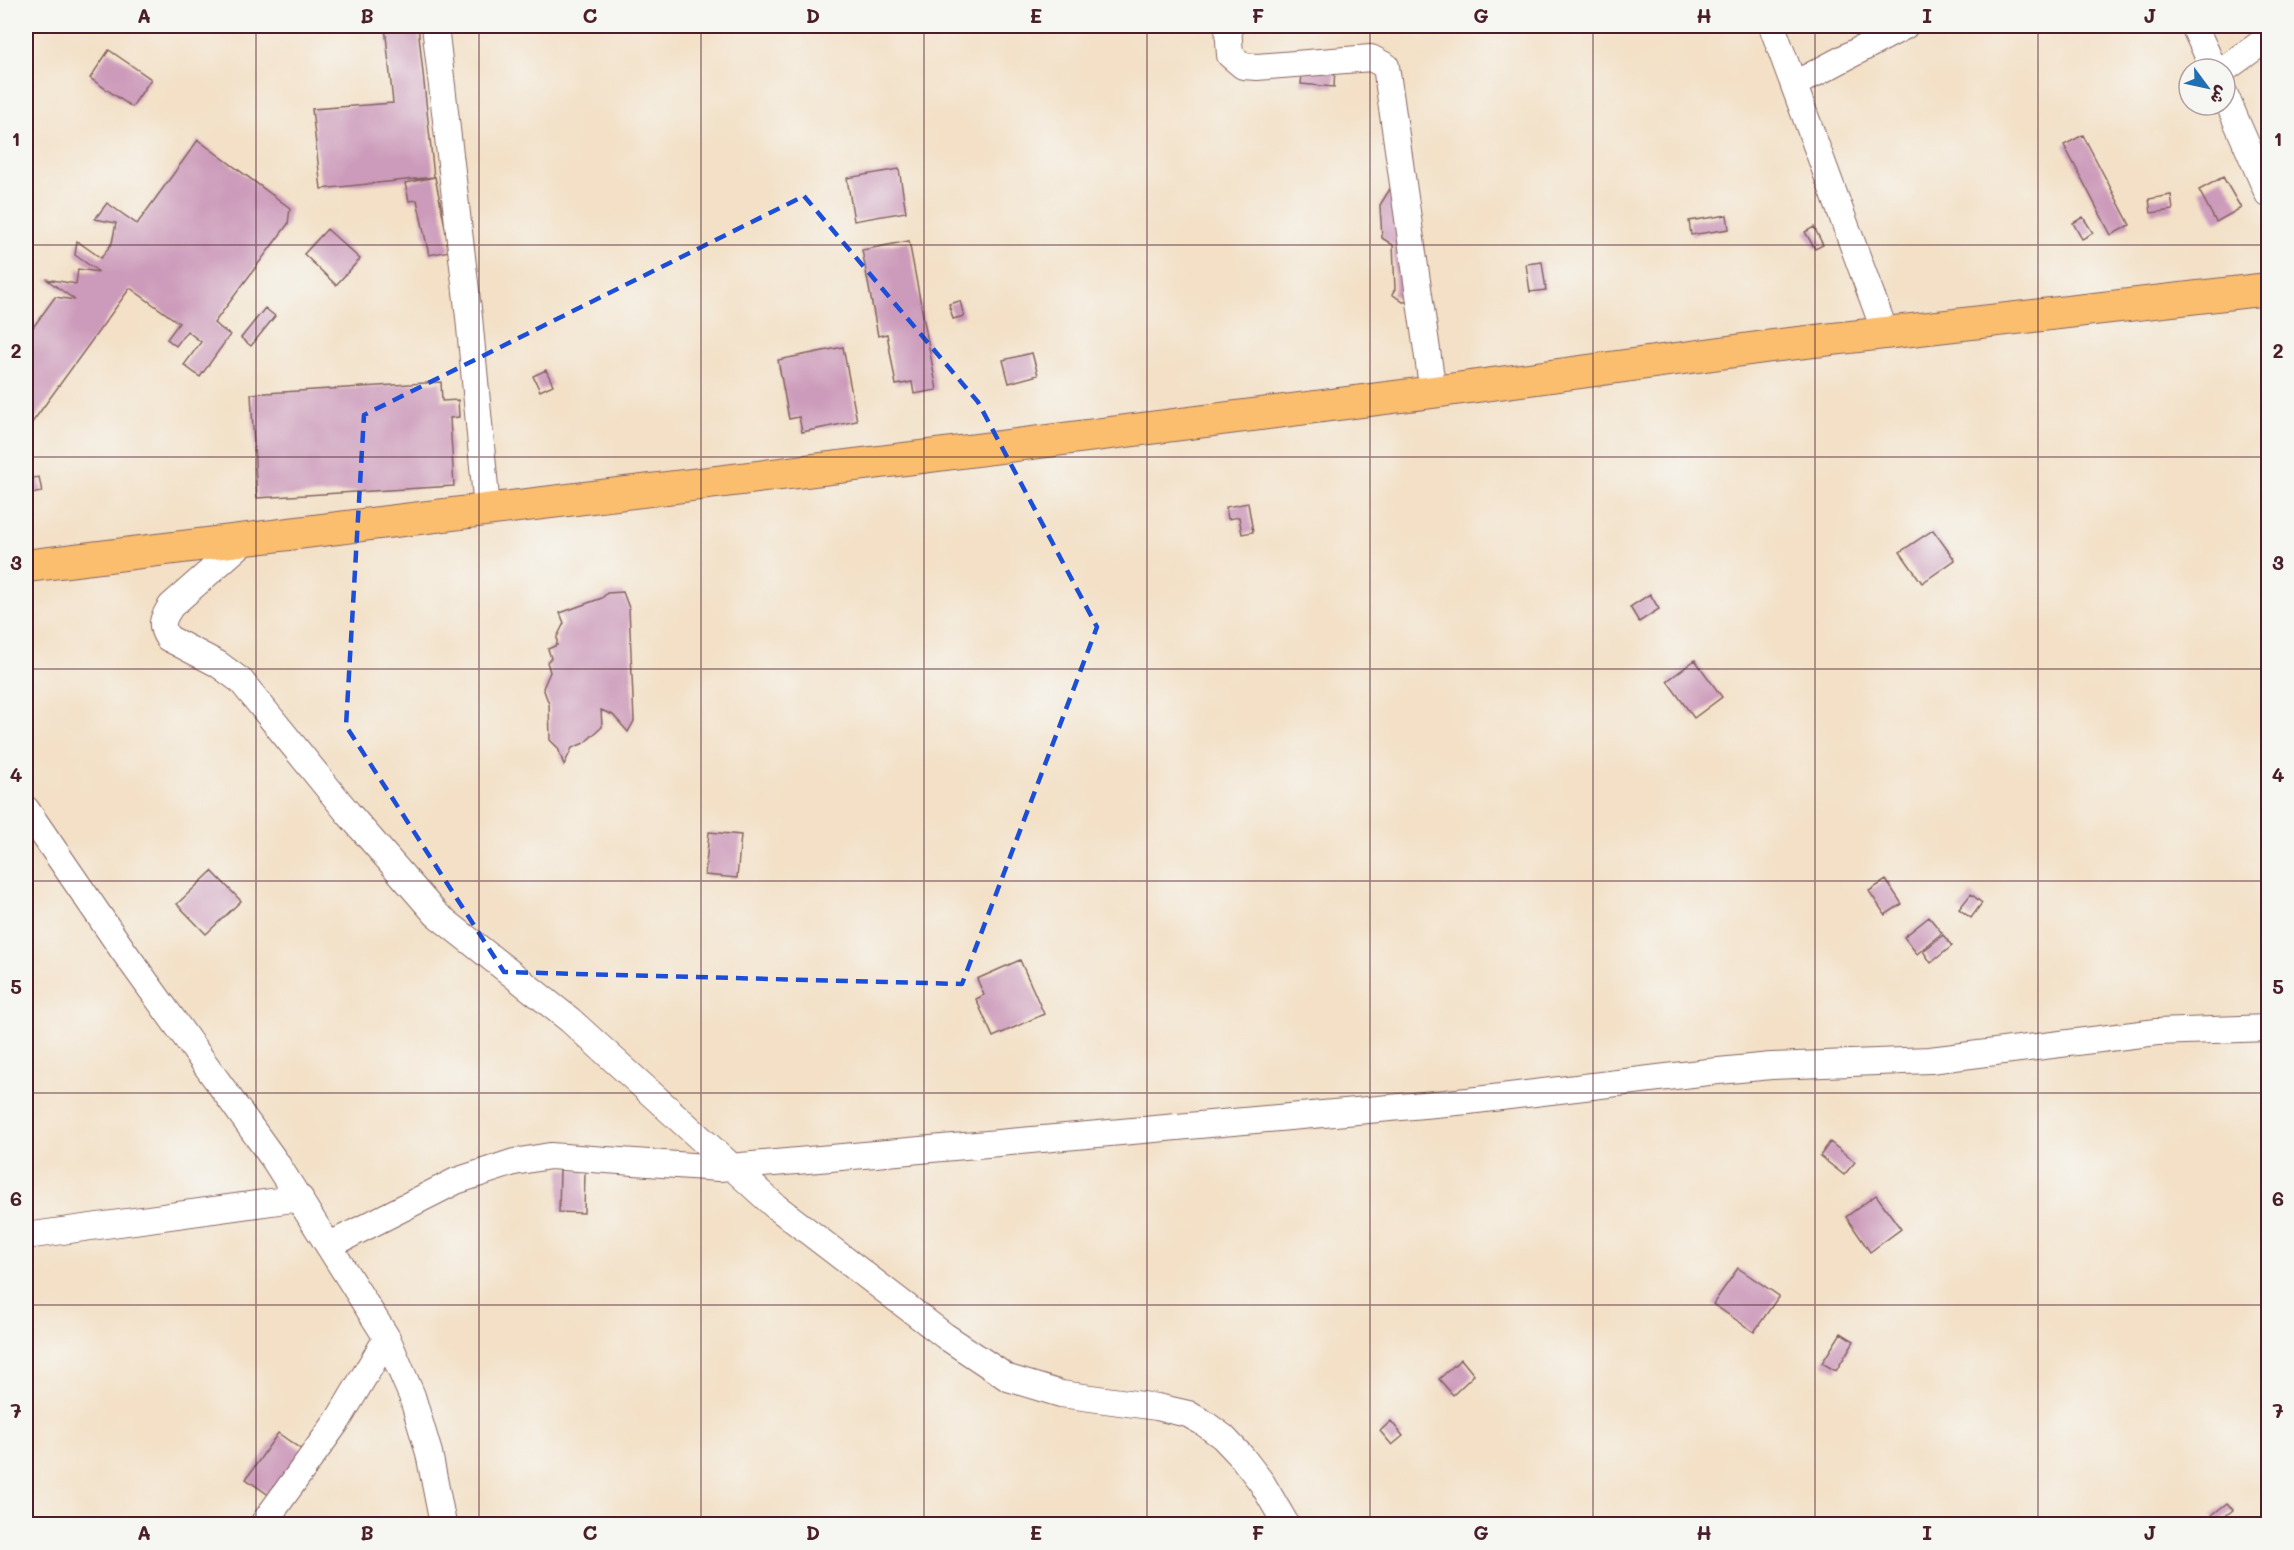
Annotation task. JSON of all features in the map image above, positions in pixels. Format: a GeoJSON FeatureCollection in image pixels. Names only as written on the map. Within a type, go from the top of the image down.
{"type":"FeatureCollection","features":[{"type":"Feature","properties":{"kind":"main road"},"geometry":{"type":"LineString","coordinates":[[26,566],[1433,392],[1885,332],[2268,288]]}},
{"type":"Feature","properties":{"kind":"street"},"geometry":{"type":"LineString","coordinates":[[435,26],[469,317],[487,509]]}},
{"type":"Feature","properties":{"kind":"street"},"geometry":{"type":"LineString","coordinates":[[1228,26],[1230,55],[1243,66],[1257,67],[1371,58],[1386,66],[1433,392]]}},
{"type":"Feature","properties":{"kind":"street"},"geometry":{"type":"LineString","coordinates":[[1772,26],[1885,332]]}},
{"type":"Feature","properties":{"kind":"street"},"geometry":{"type":"LineString","coordinates":[[1795,84],[1905,26]]}},
{"type":"Feature","properties":{"kind":"street"},"geometry":{"type":"LineString","coordinates":[[2194,26],[2208,57]]}},
{"type":"Feature","properties":{"kind":"street"},"geometry":{"type":"LineString","coordinates":[[2237,60],[2268,38]]}},
{"type":"Feature","properties":{"kind":"street"},"geometry":{"type":"LineString","coordinates":[[2235,117],[2268,194]]}},
{"type":"Feature","properties":{"kind":"street"},"geometry":{"type":"LineString","coordinates":[[248,538],[171,606],[162,623],[168,638],[218,664],[241,681],[348,813],[436,914],[570,1020],[774,1206],[945,1336],[1008,1378],[1061,1394],[1157,1407],[1188,1414],[1223,1437],[1242,1458],[1262,1483],[1286,1524]]}},
{"type":"Feature","properties":{"kind":"street"},"geometry":{"type":"LineString","coordinates":[[26,809],[300,1198],[387,1338],[412,1396],[429,1454],[443,1524]]}},
{"type":"Feature","properties":{"kind":"street"},"geometry":{"type":"LineString","coordinates":[[330,1245],[456,1181],[514,1162],[550,1156],[731,1167],[1468,1101],[1772,1066],[1898,1063],[2157,1032],[2268,1028]]}},
{"type":"Feature","properties":{"kind":"street"},"geometry":{"type":"LineString","coordinates":[[26,1236],[300,1198]]}},
{"type":"Feature","properties":{"kind":"street"},"geometry":{"type":"LineString","coordinates":[[263,1524],[338,1420],[387,1338]]}},
{"type":"Feature","properties":{"kind":"highlighted area"},"geometry":{"type":"Polygon","coordinates":[[[804,196],[978,402],[1097,627],[962,984],[504,972],[346,726],[364,415],[804,196]]]}},
{"type":"Feature","properties":{"kind":"building"},"geometry":{"type":"Polygon","coordinates":[[[385,26],[418,26],[434,177],[321,189],[312,109],[393,103],[385,26]]]}},
{"type":"Feature","properties":{"kind":"building"},"geometry":{"type":"Polygon","coordinates":[[[109,50],[151,79],[132,107],[90,78],[109,50]]]}},
{"type":"Feature","properties":{"kind":"building"},"geometry":{"type":"Polygon","coordinates":[[[1303,65],[1335,67],[1334,87],[1301,84],[1303,65]]]}},
{"type":"Feature","properties":{"kind":"building"},"geometry":{"type":"Polygon","coordinates":[[[2083,135],[2130,225],[2111,235],[2064,145],[2083,135]]]}},
{"type":"Feature","properties":{"kind":"building"},"geometry":{"type":"Polygon","coordinates":[[[198,140],[290,208],[288,224],[214,323],[230,335],[200,377],[184,365],[201,342],[187,331],[176,346],[167,339],[179,323],[130,288],[26,431],[26,337],[55,297],[75,300],[46,279],[76,284],[78,269],[99,272],[75,255],[77,241],[101,258],[112,243],[116,223],[95,219],[107,203],[137,224],[198,140]]]}},
{"type":"Feature","properties":{"kind":"building"},"geometry":{"type":"Polygon","coordinates":[[[1411,155],[1418,301],[1403,302],[1392,294],[1395,289],[1393,245],[1382,238],[1380,205],[1411,155]]]}},
{"type":"Feature","properties":{"kind":"building"},"geometry":{"type":"Polygon","coordinates":[[[899,169],[906,212],[854,221],[847,178],[899,169]]]}},
{"type":"Feature","properties":{"kind":"building"},"geometry":{"type":"Polygon","coordinates":[[[435,177],[450,251],[429,255],[417,200],[409,201],[405,183],[435,177]]]}},
{"type":"Feature","properties":{"kind":"building"},"geometry":{"type":"Polygon","coordinates":[[[2223,177],[2241,208],[2216,222],[2199,190],[2223,177]]]}},
{"type":"Feature","properties":{"kind":"building"},"geometry":{"type":"Polygon","coordinates":[[[2171,195],[2173,210],[2151,213],[2149,199],[2171,195]]]}},
{"type":"Feature","properties":{"kind":"building"},"geometry":{"type":"Polygon","coordinates":[[[1727,215],[1729,229],[1691,235],[1689,221],[1727,215]]]}},
{"type":"Feature","properties":{"kind":"building"},"geometry":{"type":"Polygon","coordinates":[[[2083,217],[2093,233],[2082,239],[2073,223],[2083,217]]]}},
{"type":"Feature","properties":{"kind":"building"},"geometry":{"type":"Polygon","coordinates":[[[1814,227],[1823,245],[1815,249],[1805,232],[1814,227]]]}},
{"type":"Feature","properties":{"kind":"building"},"geometry":{"type":"Polygon","coordinates":[[[327,229],[360,259],[336,285],[304,254],[327,229]]]}},
{"type":"Feature","properties":{"kind":"building"},"geometry":{"type":"Polygon","coordinates":[[[909,241],[937,390],[914,394],[912,382],[896,385],[887,334],[878,336],[862,250],[909,241]]]}},
{"type":"Feature","properties":{"kind":"building"},"geometry":{"type":"Polygon","coordinates":[[[1542,262],[1546,290],[1530,292],[1526,264],[1542,262]]]}},
{"type":"Feature","properties":{"kind":"building"},"geometry":{"type":"Polygon","coordinates":[[[960,301],[964,316],[953,319],[949,304],[960,301]]]}},
{"type":"Feature","properties":{"kind":"building"},"geometry":{"type":"Polygon","coordinates":[[[265,308],[275,316],[251,346],[241,338],[265,308]]]}},
{"type":"Feature","properties":{"kind":"building"},"geometry":{"type":"Polygon","coordinates":[[[843,347],[857,421],[802,432],[799,417],[789,419],[778,360],[843,347]]]}},
{"type":"Feature","properties":{"kind":"building"},"geometry":{"type":"Polygon","coordinates":[[[1032,353],[1038,375],[1009,383],[1003,360],[1032,353]]]}},
{"type":"Feature","properties":{"kind":"building"},"geometry":{"type":"Polygon","coordinates":[[[546,370],[553,385],[540,391],[533,376],[546,370]]]}},
{"type":"Feature","properties":{"kind":"building"},"geometry":{"type":"Polygon","coordinates":[[[441,382],[442,401],[458,400],[459,417],[450,418],[454,486],[257,498],[251,394],[441,382]]]}},
{"type":"Feature","properties":{"kind":"building"},"geometry":{"type":"Polygon","coordinates":[[[39,477],[42,492],[30,494],[27,479],[39,477]]]}},
{"type":"Feature","properties":{"kind":"building"},"geometry":{"type":"Polygon","coordinates":[[[1248,503],[1253,532],[1242,534],[1239,517],[1228,519],[1226,507],[1248,503]]]}},
{"type":"Feature","properties":{"kind":"building"},"geometry":{"type":"Polygon","coordinates":[[[1933,530],[1955,560],[1922,583],[1900,552],[1933,530]]]}},
{"type":"Feature","properties":{"kind":"building"},"geometry":{"type":"Polygon","coordinates":[[[623,592],[629,608],[634,721],[628,732],[613,715],[601,710],[602,727],[584,743],[572,748],[564,765],[558,748],[550,740],[549,704],[543,688],[550,672],[547,662],[551,658],[548,649],[557,645],[557,637],[564,623],[560,613],[602,598],[607,593],[623,592]]]}},
{"type":"Feature","properties":{"kind":"building"},"geometry":{"type":"Polygon","coordinates":[[[1650,594],[1659,609],[1639,622],[1630,607],[1650,594]]]}},
{"type":"Feature","properties":{"kind":"building"},"geometry":{"type":"Polygon","coordinates":[[[1695,660],[1722,697],[1694,718],[1667,681],[1695,660]]]}},
{"type":"Feature","properties":{"kind":"building"},"geometry":{"type":"Polygon","coordinates":[[[709,832],[741,835],[737,878],[705,875],[709,832]]]}},
{"type":"Feature","properties":{"kind":"building"},"geometry":{"type":"Polygon","coordinates":[[[212,871],[241,901],[206,934],[177,904],[212,871]]]}},
{"type":"Feature","properties":{"kind":"building"},"geometry":{"type":"Polygon","coordinates":[[[1886,880],[1902,904],[1885,915],[1869,891],[1886,880]]]}},
{"type":"Feature","properties":{"kind":"building"},"geometry":{"type":"Polygon","coordinates":[[[1971,894],[1982,903],[1971,918],[1959,909],[1971,894]]]}},
{"type":"Feature","properties":{"kind":"building"},"geometry":{"type":"Polygon","coordinates":[[[1929,917],[1942,933],[1917,954],[1904,937],[1929,917]]]}},
{"type":"Feature","properties":{"kind":"building"},"geometry":{"type":"Polygon","coordinates":[[[1943,935],[1952,946],[1931,963],[1923,951],[1943,935]]]}},
{"type":"Feature","properties":{"kind":"building"},"geometry":{"type":"Polygon","coordinates":[[[1020,960],[1044,1014],[993,1037],[976,999],[984,995],[977,979],[1020,960]]]}},
{"type":"Feature","properties":{"kind":"building"},"geometry":{"type":"Polygon","coordinates":[[[1830,1142],[1855,1162],[1844,1175],[1820,1156],[1830,1142]]]}},
{"type":"Feature","properties":{"kind":"building"},"geometry":{"type":"Polygon","coordinates":[[[560,1169],[585,1170],[584,1213],[559,1212],[560,1169]]]}},
{"type":"Feature","properties":{"kind":"building"},"geometry":{"type":"Polygon","coordinates":[[[1876,1195],[1901,1229],[1870,1252],[1846,1217],[1876,1195]]]}},
{"type":"Feature","properties":{"kind":"building"},"geometry":{"type":"Polygon","coordinates":[[[1738,1268],[1779,1296],[1754,1332],[1713,1304],[1738,1268]]]}},
{"type":"Feature","properties":{"kind":"building"},"geometry":{"type":"Polygon","coordinates":[[[1841,1333],[1854,1341],[1836,1371],[1822,1363],[1841,1333]]]}},
{"type":"Feature","properties":{"kind":"building"},"geometry":{"type":"Polygon","coordinates":[[[1461,1359],[1474,1375],[1453,1395],[1439,1379],[1461,1359]]]}},
{"type":"Feature","properties":{"kind":"building"},"geometry":{"type":"Polygon","coordinates":[[[1391,1421],[1403,1436],[1392,1445],[1380,1431],[1391,1421]]]}},
{"type":"Feature","properties":{"kind":"building"},"geometry":{"type":"Polygon","coordinates":[[[278,1433],[312,1457],[280,1503],[246,1479],[278,1433]]]}},
{"type":"Feature","properties":{"kind":"building"},"geometry":{"type":"Polygon","coordinates":[[[2227,1503],[2233,1510],[2218,1522],[2212,1515],[2227,1503]]]}}]}
